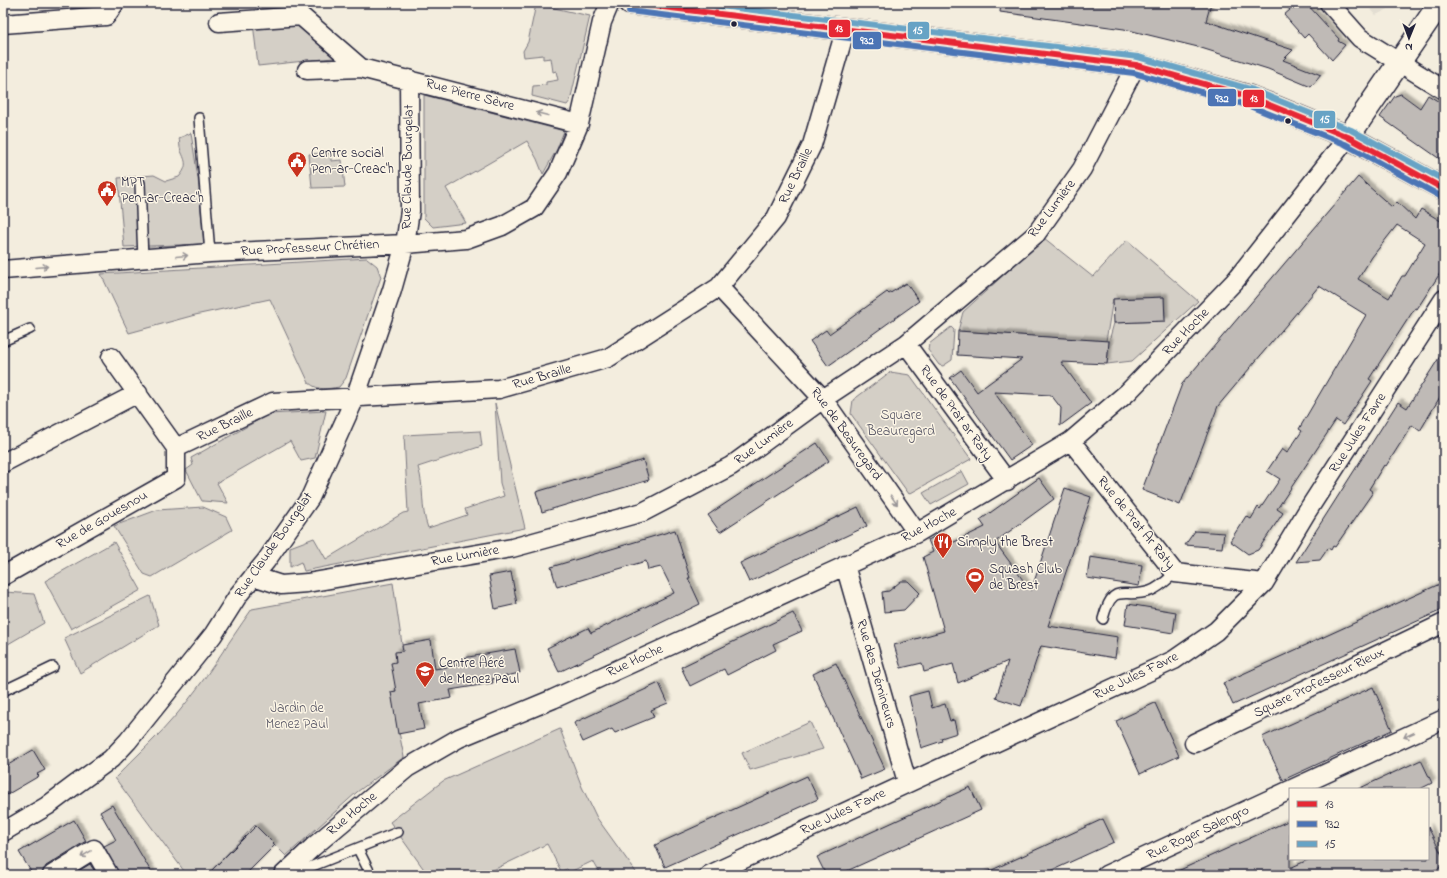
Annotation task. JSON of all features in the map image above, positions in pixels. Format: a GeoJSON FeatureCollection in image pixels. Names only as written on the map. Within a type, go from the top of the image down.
{"type":"FeatureCollection","features":[{"type":"Feature","properties":{"kind":"main road"},"geometry":{"type":"LineString","coordinates":[[630,3],[845,31],[1136,65],[1250,97],[1348,137],[1444,189]]}},
{"type":"Feature","properties":{"kind":"main road","name":"Rue Hoche"},"geometry":{"type":"LineString","coordinates":[[1348,137],[1440,3]]}},
{"type":"Feature","properties":{"kind":"street"},"geometry":{"type":"LineString","coordinates":[[3,24],[106,16],[115,3]]}},
{"type":"Feature","properties":{"kind":"street","name":"Rue Professeur Chrétien"},"geometry":{"type":"LineString","coordinates":[[3,270],[210,253],[405,244],[466,239],[502,226],[534,208],[558,173],[579,124],[602,22],[610,3]]}},
{"type":"Feature","properties":{"kind":"street"},"geometry":{"type":"LineString","coordinates":[[1329,3],[1360,38],[1399,64],[1444,90]]}},
{"type":"Feature","properties":{"kind":"street","name":"Rue Pierre Sèvre"},"geometry":{"type":"LineString","coordinates":[[219,22],[301,16],[361,68]]}},
{"type":"Feature","properties":{"kind":"street","name":"Rue Braille"},"geometry":{"type":"LineString","coordinates":[[176,448],[273,402],[499,389],[608,358],[719,287],[776,218],[812,145],[845,31]]}},
{"type":"Feature","properties":{"kind":"street","name":"Rue Lumière"},"geometry":{"type":"LineString","coordinates":[[254,576],[281,585],[307,583],[512,548],[643,512],[731,466],[823,399],[906,344],[1036,234],[1082,169],[1136,65]]}},
{"type":"Feature","properties":{"kind":"street","name":"Rue Pierre Sèvre"},"geometry":{"type":"LineString","coordinates":[[306,70],[361,68],[409,79],[579,124]]}},
{"type":"Feature","properties":{"kind":"street","name":"Rue Claude Bourgelat"},"geometry":{"type":"LineString","coordinates":[[3,832],[47,806],[111,759],[128,741],[213,635],[239,594],[254,576],[310,498],[355,398],[392,290],[405,244],[410,211],[409,79]]}},
{"type":"Feature","properties":{"kind":"street","name":"Rue Hoche"},"geometry":{"type":"LineString","coordinates":[[283,875],[313,847],[407,768],[459,738],[553,699],[917,533],[1007,481],[1071,441],[1128,392],[1235,281],[1348,137]]}},
{"type":"Feature","properties":{"kind":"street","name":"Rue de Beauregard"},"geometry":{"type":"LineString","coordinates":[[719,287],[823,399],[917,533]]}},
{"type":"Feature","properties":{"kind":"street","name":"Rue Jules Favre"},"geometry":{"type":"LineString","coordinates":[[709,875],[907,782],[1174,660],[1216,631],[1264,583],[1310,507],[1444,299]]}},
{"type":"Feature","properties":{"kind":"street","name":"Rue de Prat ar Raty"},"geometry":{"type":"LineString","coordinates":[[906,344],[1007,481]]}},
{"type":"Feature","properties":{"kind":"street"},"geometry":{"type":"LineString","coordinates":[[111,357],[176,448]]}},
{"type":"Feature","properties":{"kind":"street"},"geometry":{"type":"LineString","coordinates":[[3,463],[138,393]]}},
{"type":"Feature","properties":{"kind":"street","name":"Rue de Prat Ar Raty"},"geometry":{"type":"LineString","coordinates":[[1071,441],[1175,573],[1264,583]]}},
{"type":"Feature","properties":{"kind":"street","name":"Rue de Gouesnou"},"geometry":{"type":"LineString","coordinates":[[3,576],[176,478],[176,448]]}},
{"type":"Feature","properties":{"kind":"street","name":"Rue des Démineurs"},"geometry":{"type":"LineString","coordinates":[[845,565],[907,782]]}},
{"type":"Feature","properties":{"kind":"street","name":"Square Professeur Rieux"},"geometry":{"type":"LineString","coordinates":[[1194,743],[1444,623]]}},
{"type":"Feature","properties":{"kind":"street","name":"Rue Roger Salengro"},"geometry":{"type":"LineString","coordinates":[[1295,788],[1444,719]]}},
{"type":"Feature","properties":{"kind":"street","name":"Rue Roger Salengro"},"geometry":{"type":"LineString","coordinates":[[1106,875],[1289,791]]}},
{"type":"Feature","properties":{"kind":"street"},"geometry":{"type":"LineString","coordinates":[[52,875],[94,849],[109,875]]}},
{"type":"Feature","properties":{"kind":"lane"},"geometry":{"type":"LineString","coordinates":[[199,118],[210,253]]}},
{"type":"Feature","properties":{"kind":"lane"},"geometry":{"type":"LineString","coordinates":[[140,183],[143,259]]}},
{"type":"Feature","properties":{"kind":"lane"},"geometry":{"type":"LineString","coordinates":[[3,341],[30,329]]}},
{"type":"Feature","properties":{"kind":"lane"},"geometry":{"type":"LineString","coordinates":[[1103,619],[1107,602],[1114,596],[1124,593],[1151,591],[1175,573]]}},
{"type":"Feature","properties":{"kind":"lane"},"geometry":{"type":"LineString","coordinates":[[3,692],[53,666]]}},
{"type":"Feature","properties":{"kind":"lane"},"geometry":{"type":"LineString","coordinates":[[289,875],[398,832]]}},
{"type":"Feature","properties":{"kind":"lane"},"geometry":{"type":"LineString","coordinates":[[358,849],[371,875]]}},
{"type":"Feature","properties":{"kind":"shaded area"},"geometry":{"type":"Polygon","coordinates":[[[1365,3],[1393,3],[1390,8],[1376,15],[1365,3]]]}},
{"type":"Feature","properties":{"kind":"green space"},"geometry":{"type":"Polygon","coordinates":[[[536,4],[590,16],[570,101],[567,105],[532,96],[533,86],[546,85],[546,82],[558,80],[556,71],[553,72],[551,58],[543,59],[543,55],[524,57],[523,51],[528,42],[536,4]]]}},
{"type":"Feature","properties":{"kind":"green space"},"geometry":{"type":"Polygon","coordinates":[[[253,23],[299,25],[342,57],[258,66],[253,23]]]}},
{"type":"Feature","properties":{"kind":"green space"},"geometry":{"type":"Polygon","coordinates":[[[424,95],[564,131],[557,149],[543,174],[527,141],[446,188],[466,223],[433,227],[424,218],[424,95]]]}},
{"type":"Feature","properties":{"kind":"green space"},"geometry":{"type":"Polygon","coordinates":[[[191,133],[198,178],[204,244],[124,247],[118,178],[154,175],[166,181],[179,177],[184,170],[185,164],[180,149],[179,138],[191,133]]]}},
{"type":"Feature","properties":{"kind":"green space"},"geometry":{"type":"Polygon","coordinates":[[[331,153],[331,161],[342,160],[345,187],[312,188],[309,154],[331,153]]]}},
{"type":"Feature","properties":{"kind":"green space"},"geometry":{"type":"Polygon","coordinates":[[[1044,238],[1093,277],[1127,240],[1198,301],[1132,361],[1107,364],[1109,341],[1114,323],[1165,321],[1164,297],[1113,299],[1106,341],[958,331],[963,312],[1044,238]]]}},
{"type":"Feature","properties":{"kind":"green space"},"geometry":{"type":"Polygon","coordinates":[[[367,258],[377,266],[381,277],[346,378],[339,387],[327,389],[313,386],[309,383],[270,299],[195,315],[129,333],[101,274],[367,258]]]}},
{"type":"Feature","properties":{"kind":"green space"},"geometry":{"type":"Polygon","coordinates":[[[951,327],[954,330],[952,360],[943,366],[939,365],[928,350],[929,344],[951,327]]]}},
{"type":"Feature","properties":{"kind":"green space","name":"Square Beauregard"},"geometry":{"type":"Polygon","coordinates":[[[890,372],[910,375],[971,459],[909,494],[851,414],[853,400],[890,372]]]}},
{"type":"Feature","properties":{"kind":"green space"},"geometry":{"type":"Polygon","coordinates":[[[495,403],[525,528],[304,571],[301,562],[290,567],[290,547],[314,538],[326,559],[403,513],[408,512],[404,435],[480,431],[482,446],[418,467],[424,513],[428,528],[467,515],[465,509],[504,496],[500,483],[495,403]]]}},
{"type":"Feature","properties":{"kind":"green space"},"geometry":{"type":"Polygon","coordinates":[[[326,411],[315,458],[301,461],[290,441],[217,483],[228,503],[202,501],[186,470],[193,465],[191,458],[269,414],[326,411]]]}},
{"type":"Feature","properties":{"kind":"green space"},"geometry":{"type":"Polygon","coordinates":[[[962,471],[969,484],[931,505],[923,493],[962,471]]]}},
{"type":"Feature","properties":{"kind":"green space"},"geometry":{"type":"Polygon","coordinates":[[[203,507],[226,517],[232,530],[152,577],[144,574],[114,526],[157,510],[203,507]]]}},
{"type":"Feature","properties":{"kind":"green space"},"geometry":{"type":"Polygon","coordinates":[[[114,542],[141,590],[71,629],[45,581],[114,542]]]}},
{"type":"Feature","properties":{"kind":"green space","name":"Jardin de Menez Paul"},"geometry":{"type":"Polygon","coordinates":[[[393,583],[403,651],[395,653],[400,690],[391,692],[404,757],[357,792],[286,856],[255,825],[207,875],[187,875],[115,778],[177,714],[206,676],[252,609],[393,583]]]}},
{"type":"Feature","properties":{"kind":"green space"},"geometry":{"type":"Polygon","coordinates":[[[3,593],[34,594],[44,623],[3,647],[3,593]]]}},
{"type":"Feature","properties":{"kind":"green space"},"geometry":{"type":"Polygon","coordinates":[[[150,596],[159,625],[80,673],[64,638],[150,596]]]}},
{"type":"Feature","properties":{"kind":"green space"},"geometry":{"type":"Polygon","coordinates":[[[810,722],[823,749],[750,770],[742,753],[810,722]]]}},
{"type":"Feature","properties":{"kind":"green space"},"geometry":{"type":"Polygon","coordinates":[[[560,729],[582,787],[597,818],[638,875],[601,875],[593,861],[570,872],[567,869],[561,871],[547,844],[489,872],[491,875],[428,875],[390,822],[443,781],[560,729]]]}},
{"type":"Feature","properties":{"kind":"building"},"geometry":{"type":"Polygon","coordinates":[[[1001,3],[1211,3],[1206,21],[1293,50],[1283,60],[1321,75],[1311,87],[1268,69],[1198,47],[1124,29],[1000,12],[1001,3]]]}},
{"type":"Feature","properties":{"kind":"building"},"geometry":{"type":"Polygon","coordinates":[[[1284,3],[1306,3],[1339,39],[1338,41],[1345,45],[1332,60],[1308,34],[1304,38],[1284,15],[1290,10],[1284,3]]]}},
{"type":"Feature","properties":{"kind":"building"},"geometry":{"type":"Polygon","coordinates":[[[1401,94],[1420,108],[1428,95],[1444,105],[1444,162],[1380,117],[1395,96],[1401,94]]]}},
{"type":"Feature","properties":{"kind":"building"},"geometry":{"type":"Polygon","coordinates":[[[1358,177],[1392,207],[1397,202],[1415,219],[1421,209],[1444,223],[1444,267],[1417,309],[1415,308],[1369,379],[1372,381],[1343,425],[1336,420],[1277,509],[1283,513],[1258,550],[1248,554],[1230,541],[1246,516],[1251,519],[1258,507],[1260,509],[1280,479],[1267,471],[1282,449],[1287,453],[1302,431],[1299,429],[1366,315],[1319,286],[1218,406],[1180,505],[1142,490],[1182,384],[1358,177]],[[1397,225],[1372,257],[1358,279],[1389,298],[1402,276],[1405,276],[1425,243],[1397,225]]]}},
{"type":"Feature","properties":{"kind":"building"},"geometry":{"type":"Polygon","coordinates":[[[906,283],[919,301],[828,366],[810,341],[826,330],[829,334],[887,292],[889,294],[906,283]]]}},
{"type":"Feature","properties":{"kind":"building"},"geometry":{"type":"Polygon","coordinates":[[[1164,297],[1165,321],[1114,323],[1113,299],[1164,297]]]}},
{"type":"Feature","properties":{"kind":"building"},"geometry":{"type":"Polygon","coordinates":[[[958,331],[1109,341],[1107,364],[1061,362],[1091,403],[1060,426],[1061,408],[1051,395],[994,392],[1032,445],[1010,460],[950,378],[961,370],[977,392],[1022,359],[957,355],[958,331]]]}},
{"type":"Feature","properties":{"kind":"building"},"geometry":{"type":"Polygon","coordinates":[[[1444,350],[1444,390],[1420,431],[1412,425],[1386,466],[1384,465],[1369,489],[1373,492],[1335,547],[1333,546],[1331,550],[1328,548],[1320,560],[1296,562],[1398,402],[1407,408],[1444,350]]]}},
{"type":"Feature","properties":{"kind":"building"},"geometry":{"type":"Polygon","coordinates":[[[817,443],[829,461],[720,532],[708,515],[817,443]]]}},
{"type":"Feature","properties":{"kind":"building"},"geometry":{"type":"Polygon","coordinates":[[[643,460],[649,480],[542,512],[536,492],[643,460]]]}},
{"type":"Feature","properties":{"kind":"building"},"geometry":{"type":"Polygon","coordinates":[[[1039,478],[1054,499],[995,542],[1031,591],[1065,488],[1091,497],[1048,626],[1118,637],[1115,658],[1041,646],[1021,706],[996,698],[1008,661],[958,683],[953,664],[924,672],[922,663],[901,668],[894,645],[944,631],[923,557],[933,552],[928,540],[940,534],[946,546],[985,527],[980,520],[1039,478]]]}},
{"type":"Feature","properties":{"kind":"building"},"geometry":{"type":"Polygon","coordinates":[[[858,507],[867,526],[749,582],[740,563],[858,507]]]}},
{"type":"Feature","properties":{"kind":"building"},"geometry":{"type":"Polygon","coordinates":[[[675,530],[690,578],[688,578],[700,604],[559,672],[547,648],[588,628],[591,633],[674,593],[661,567],[648,570],[646,561],[557,587],[551,567],[675,530]]]}},
{"type":"Feature","properties":{"kind":"building"},"geometry":{"type":"Polygon","coordinates":[[[1195,531],[1224,533],[1222,548],[1185,545],[1195,531]]]}},
{"type":"Feature","properties":{"kind":"building"},"geometry":{"type":"Polygon","coordinates":[[[1090,557],[1142,565],[1139,586],[1087,578],[1090,557]]]}},
{"type":"Feature","properties":{"kind":"building"},"geometry":{"type":"Polygon","coordinates":[[[511,572],[517,604],[495,609],[489,576],[511,572]]]}},
{"type":"Feature","properties":{"kind":"building"},"geometry":{"type":"Polygon","coordinates":[[[901,581],[908,581],[920,593],[904,610],[884,612],[882,592],[889,591],[901,581]]]}},
{"type":"Feature","properties":{"kind":"building"},"geometry":{"type":"Polygon","coordinates":[[[1444,582],[1444,609],[1233,705],[1223,683],[1444,582]]]}},
{"type":"Feature","properties":{"kind":"building"},"geometry":{"type":"Polygon","coordinates":[[[1128,604],[1176,612],[1173,633],[1125,625],[1128,604]]]}},
{"type":"Feature","properties":{"kind":"building"},"geometry":{"type":"Polygon","coordinates":[[[793,613],[802,631],[773,644],[776,650],[727,675],[724,669],[690,686],[681,667],[793,613]]]}},
{"type":"Feature","properties":{"kind":"building","name":"Centre Aéré de Menez Paul"},"geometry":{"type":"Polygon","coordinates":[[[431,640],[435,669],[464,664],[463,658],[515,649],[520,673],[492,679],[493,683],[450,690],[452,698],[419,704],[424,729],[398,734],[391,692],[396,691],[391,663],[396,662],[395,652],[403,651],[402,645],[431,640]]]}},
{"type":"Feature","properties":{"kind":"building"},"geometry":{"type":"Polygon","coordinates":[[[836,663],[885,769],[861,779],[813,674],[836,663]]]}},
{"type":"Feature","properties":{"kind":"building"},"geometry":{"type":"Polygon","coordinates":[[[659,683],[668,703],[651,710],[654,717],[615,733],[612,729],[583,742],[574,723],[659,683]]]}},
{"type":"Feature","properties":{"kind":"building"},"geometry":{"type":"Polygon","coordinates":[[[1373,687],[1392,730],[1283,780],[1262,737],[1373,687]]]}},
{"type":"Feature","properties":{"kind":"building"},"geometry":{"type":"Polygon","coordinates":[[[928,691],[932,708],[945,704],[950,721],[954,720],[957,733],[941,738],[942,741],[921,748],[909,696],[928,691]]]}},
{"type":"Feature","properties":{"kind":"building"},"geometry":{"type":"Polygon","coordinates":[[[1155,703],[1179,756],[1140,774],[1116,721],[1155,703]]]}},
{"type":"Feature","properties":{"kind":"building"},"geometry":{"type":"Polygon","coordinates":[[[33,750],[45,770],[37,774],[39,776],[3,797],[3,768],[33,750]]]}},
{"type":"Feature","properties":{"kind":"building"},"geometry":{"type":"Polygon","coordinates":[[[1421,760],[1432,783],[1422,788],[1360,788],[1421,760]]]}},
{"type":"Feature","properties":{"kind":"building"},"geometry":{"type":"Polygon","coordinates":[[[807,776],[818,799],[665,867],[655,845],[807,776]]]}},
{"type":"Feature","properties":{"kind":"building"},"geometry":{"type":"Polygon","coordinates":[[[970,787],[981,810],[838,875],[826,875],[817,857],[970,787]]]}},
{"type":"Feature","properties":{"kind":"building"},"geometry":{"type":"Polygon","coordinates":[[[112,805],[153,875],[119,875],[104,846],[116,840],[100,812],[112,805]]]}},
{"type":"Feature","properties":{"kind":"building"},"geometry":{"type":"Polygon","coordinates":[[[1103,819],[1114,842],[1042,875],[981,875],[1103,819]]]}},
{"type":"Feature","properties":{"kind":"building"},"geometry":{"type":"Polygon","coordinates":[[[74,820],[86,841],[46,866],[42,875],[33,875],[19,852],[74,820]]]}},
{"type":"Feature","properties":{"kind":"building"},"geometry":{"type":"Polygon","coordinates":[[[1289,820],[1290,868],[1308,860],[1429,860],[1429,829],[1444,859],[1444,866],[1423,875],[1169,875],[1289,820]]]}},
{"type":"Feature","properties":{"kind":"building"},"geometry":{"type":"Polygon","coordinates":[[[256,826],[275,845],[245,875],[207,875],[256,826]]]}},
{"type":"Feature","properties":{"kind":"building"},"geometry":{"type":"Polygon","coordinates":[[[90,864],[97,875],[72,875],[90,864]]]}},
{"type":"Feature","properties":{"kind":"transit line","name":"13"},"geometry":{"type":"LineString","coordinates":[[630,3],[1136,65],[1250,97],[1348,137],[1444,189]]}},
{"type":"Feature","properties":{"kind":"transit line","name":"15"},"geometry":{"type":"LineString","coordinates":[[696,3],[1138,57],[1253,90],[1351,130],[1444,180]]}},
{"type":"Feature","properties":{"kind":"transit line","name":"932"},"geometry":{"type":"LineString","coordinates":[[629,11],[1134,73],[1247,105],[1345,144],[1440,196]]}},
{"type":"Feature","properties":{"kind":"place","name":"Centre social Pen-ar-Creac'h"},"geometry":{"type":"Point","coordinates":[297,178]}},
{"type":"Feature","properties":{"kind":"place","name":"MPT Pen-ar-Creac'h"},"geometry":{"type":"Point","coordinates":[107,207]}},
{"type":"Feature","properties":{"kind":"place","name":"Simply the Brest"},"geometry":{"type":"Point","coordinates":[943,559]}},
{"type":"Feature","properties":{"kind":"place","name":"Squash Club de Brest"},"geometry":{"type":"Point","coordinates":[975,594]}},
{"type":"Feature","properties":{"kind":"place","name":"Centre Aéré de Menez Paul"},"geometry":{"type":"Point","coordinates":[425,688]}}]}
